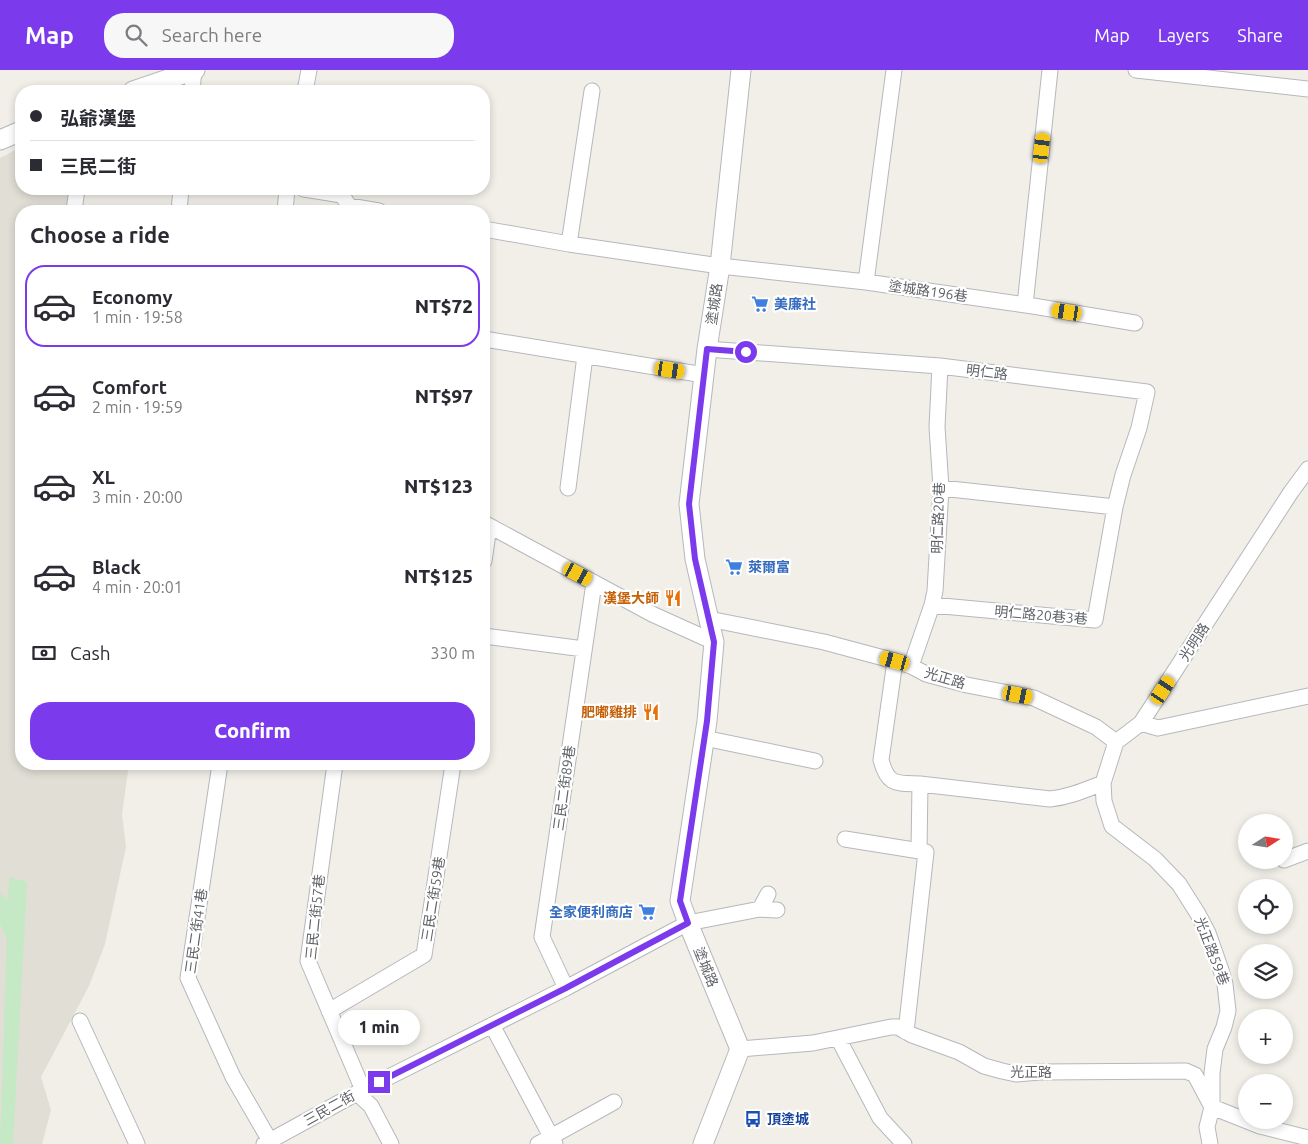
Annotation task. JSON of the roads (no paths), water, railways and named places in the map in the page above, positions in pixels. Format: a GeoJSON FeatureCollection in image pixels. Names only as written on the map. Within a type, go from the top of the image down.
{"type":"FeatureCollection","features":[{"type":"Feature","properties":{"kind":"street"},"geometry":{"type":"LineString","coordinates":[[151,85],[194,70],[193,85]]}},
{"type":"Feature","properties":{"kind":"street"},"geometry":{"type":"LineString","coordinates":[[306,85],[309,70]]}},
{"type":"Feature","properties":{"kind":"street","name":"塗城路"},"geometry":{"type":"LineString","coordinates":[[740,1049],[680,901],[707,721],[714,642],[695,559],[689,504],[707,349],[720,266],[741,70]]}},
{"type":"Feature","properties":{"kind":"street"},"geometry":{"type":"LineString","coordinates":[[866,282],[894,70]]}},
{"type":"Feature","properties":{"kind":"street"},"geometry":{"type":"LineString","coordinates":[[1025,305],[1050,70]]}},
{"type":"Feature","properties":{"kind":"street"},"geometry":{"type":"LineString","coordinates":[[1136,70],[1308,89]]}},
{"type":"Feature","properties":{"kind":"street"},"geometry":{"type":"LineString","coordinates":[[569,244],[592,91]]}},
{"type":"Feature","properties":{"kind":"street"},"geometry":{"type":"LineString","coordinates":[[0,140],[15,134]]}},
{"type":"Feature","properties":{"kind":"street"},"geometry":{"type":"LineString","coordinates":[[341,205],[342,195]]}},
{"type":"Feature","properties":{"kind":"street"},"geometry":{"type":"LineString","coordinates":[[342,195],[348,205]]}},
{"type":"Feature","properties":{"kind":"street","name":"塗城路196巷"},"geometry":{"type":"LineString","coordinates":[[490,230],[569,244],[720,266],[866,282],[1135,323]]}},
{"type":"Feature","properties":{"kind":"street"},"geometry":{"type":"LineString","coordinates":[[490,340],[704,375]]}},
{"type":"Feature","properties":{"kind":"street","name":"明仁路"},"geometry":{"type":"LineString","coordinates":[[707,349],[940,366],[1147,392],[1139,428],[1123,475],[1115,507]]}},
{"type":"Feature","properties":{"kind":"street"},"geometry":{"type":"LineString","coordinates":[[568,488],[585,356]]}},
{"type":"Feature","properties":{"kind":"street","name":"明仁路20巷"},"geometry":{"type":"LineString","coordinates":[[911,666],[935,591],[940,488],[937,427],[940,366]]}},
{"type":"Feature","properties":{"kind":"street","name":"光明路"},"geometry":{"type":"LineString","coordinates":[[1142,723],[1291,492],[1308,469]]}},
{"type":"Feature","properties":{"kind":"street"},"geometry":{"type":"LineString","coordinates":[[940,488],[1115,507]]}},
{"type":"Feature","properties":{"kind":"street","name":"明仁路20巷3巷"},"geometry":{"type":"LineString","coordinates":[[932,605],[1095,620],[1115,507]]}},
{"type":"Feature","properties":{"kind":"street"},"geometry":{"type":"LineString","coordinates":[[490,526],[652,614],[714,642]]}},
{"type":"Feature","properties":{"kind":"street","name":"三民二街89巷"},"geometry":{"type":"LineString","coordinates":[[566,988],[542,937],[594,583]]}},
{"type":"Feature","properties":{"kind":"street","name":"光正路"},"geometry":{"type":"LineString","coordinates":[[709,619],[824,642],[895,661],[911,666],[926,674],[967,685],[1034,698],[1096,727],[1116,742]]}},
{"type":"Feature","properties":{"kind":"street"},"geometry":{"type":"LineString","coordinates":[[490,637],[584,649]]}},
{"type":"Feature","properties":{"kind":"street"},"geometry":{"type":"LineString","coordinates":[[895,661],[881,760],[885,774],[890,779],[899,783],[1050,798],[1063,797],[1103,783]]}},
{"type":"Feature","properties":{"kind":"street"},"geometry":{"type":"LineString","coordinates":[[1116,742],[1142,723],[1158,728],[1308,696]]}},
{"type":"Feature","properties":{"kind":"street"},"geometry":{"type":"LineString","coordinates":[[704,738],[816,761]]}},
{"type":"Feature","properties":{"kind":"street","name":"光正路59巷"},"geometry":{"type":"LineString","coordinates":[[1116,742],[1103,783],[1104,801],[1112,826],[1155,859],[1179,884],[1208,933],[1226,984],[1228,1012],[1215,1049],[1212,1073],[1212,1107],[1207,1127],[1210,1144]]}},
{"type":"Feature","properties":{"kind":"street","name":"三民二街41巷"},"geometry":{"type":"LineString","coordinates":[[219,770],[188,978],[233,1077],[267,1142]]}},
{"type":"Feature","properties":{"kind":"street","name":"三民二街57巷"},"geometry":{"type":"LineString","coordinates":[[334,770],[308,961],[360,1091],[371,1106],[391,1144]]}},
{"type":"Feature","properties":{"kind":"street","name":"三民二街59巷"},"geometry":{"type":"LineString","coordinates":[[329,1011],[424,955],[452,770]]}},
{"type":"Feature","properties":{"kind":"street"},"geometry":{"type":"LineString","coordinates":[[919,851],[920,784]]}},
{"type":"Feature","properties":{"kind":"street"},"geometry":{"type":"LineString","coordinates":[[845,839],[926,852],[906,1032]]}},
{"type":"Feature","properties":{"kind":"street"},"geometry":{"type":"LineString","coordinates":[[1293,857],[1308,851]]}},
{"type":"Feature","properties":{"kind":"street"},"geometry":{"type":"LineString","coordinates":[[760,909],[768,894]]}},
{"type":"Feature","properties":{"kind":"street","name":"三民二街"},"geometry":{"type":"LineString","coordinates":[[267,1142],[360,1091],[566,988],[688,923],[760,909],[778,910]]}},
{"type":"Feature","properties":{"kind":"street"},"geometry":{"type":"LineString","coordinates":[[80,1021],[137,1144]]}},
{"type":"Feature","properties":{"kind":"street"},"geometry":{"type":"LineString","coordinates":[[492,1025],[548,1142],[614,1102]]}},
{"type":"Feature","properties":{"kind":"street","name":"光正路"},"geometry":{"type":"LineString","coordinates":[[740,1049],[813,1043],[898,1027],[935,1044],[959,1052],[984,1066],[1016,1074],[1040,1072],[1186,1071],[1195,1075],[1212,1107]]}},
{"type":"Feature","properties":{"kind":"street"},"geometry":{"type":"LineString","coordinates":[[838,1038],[880,1118],[904,1144]]}},
{"type":"Feature","properties":{"kind":"street"},"geometry":{"type":"LineString","coordinates":[[703,1144],[740,1049]]}},
{"type":"Feature","properties":{"kind":"street"},"geometry":{"type":"LineString","coordinates":[[1212,1107],[1260,1126],[1308,1138]]}},
{"type":"Feature","properties":{"kind":"place","name":"美廉社"},"geometry":{"type":"Point","coordinates":[760,304]}},
{"type":"Feature","properties":{"kind":"place","name":"萊爾富"},"geometry":{"type":"Point","coordinates":[734,567]}},
{"type":"Feature","properties":{"kind":"place","name":"漢堡大師"},"geometry":{"type":"Point","coordinates":[673,598]}},
{"type":"Feature","properties":{"kind":"place","name":"肥嘟雞排"},"geometry":{"type":"Point","coordinates":[651,712]}},
{"type":"Feature","properties":{"kind":"place","name":"全家便利商店"},"geometry":{"type":"Point","coordinates":[647,912]}},
{"type":"Feature","properties":{"kind":"place","name":"頂塗城"},"geometry":{"type":"Point","coordinates":[753,1119]}}]}
